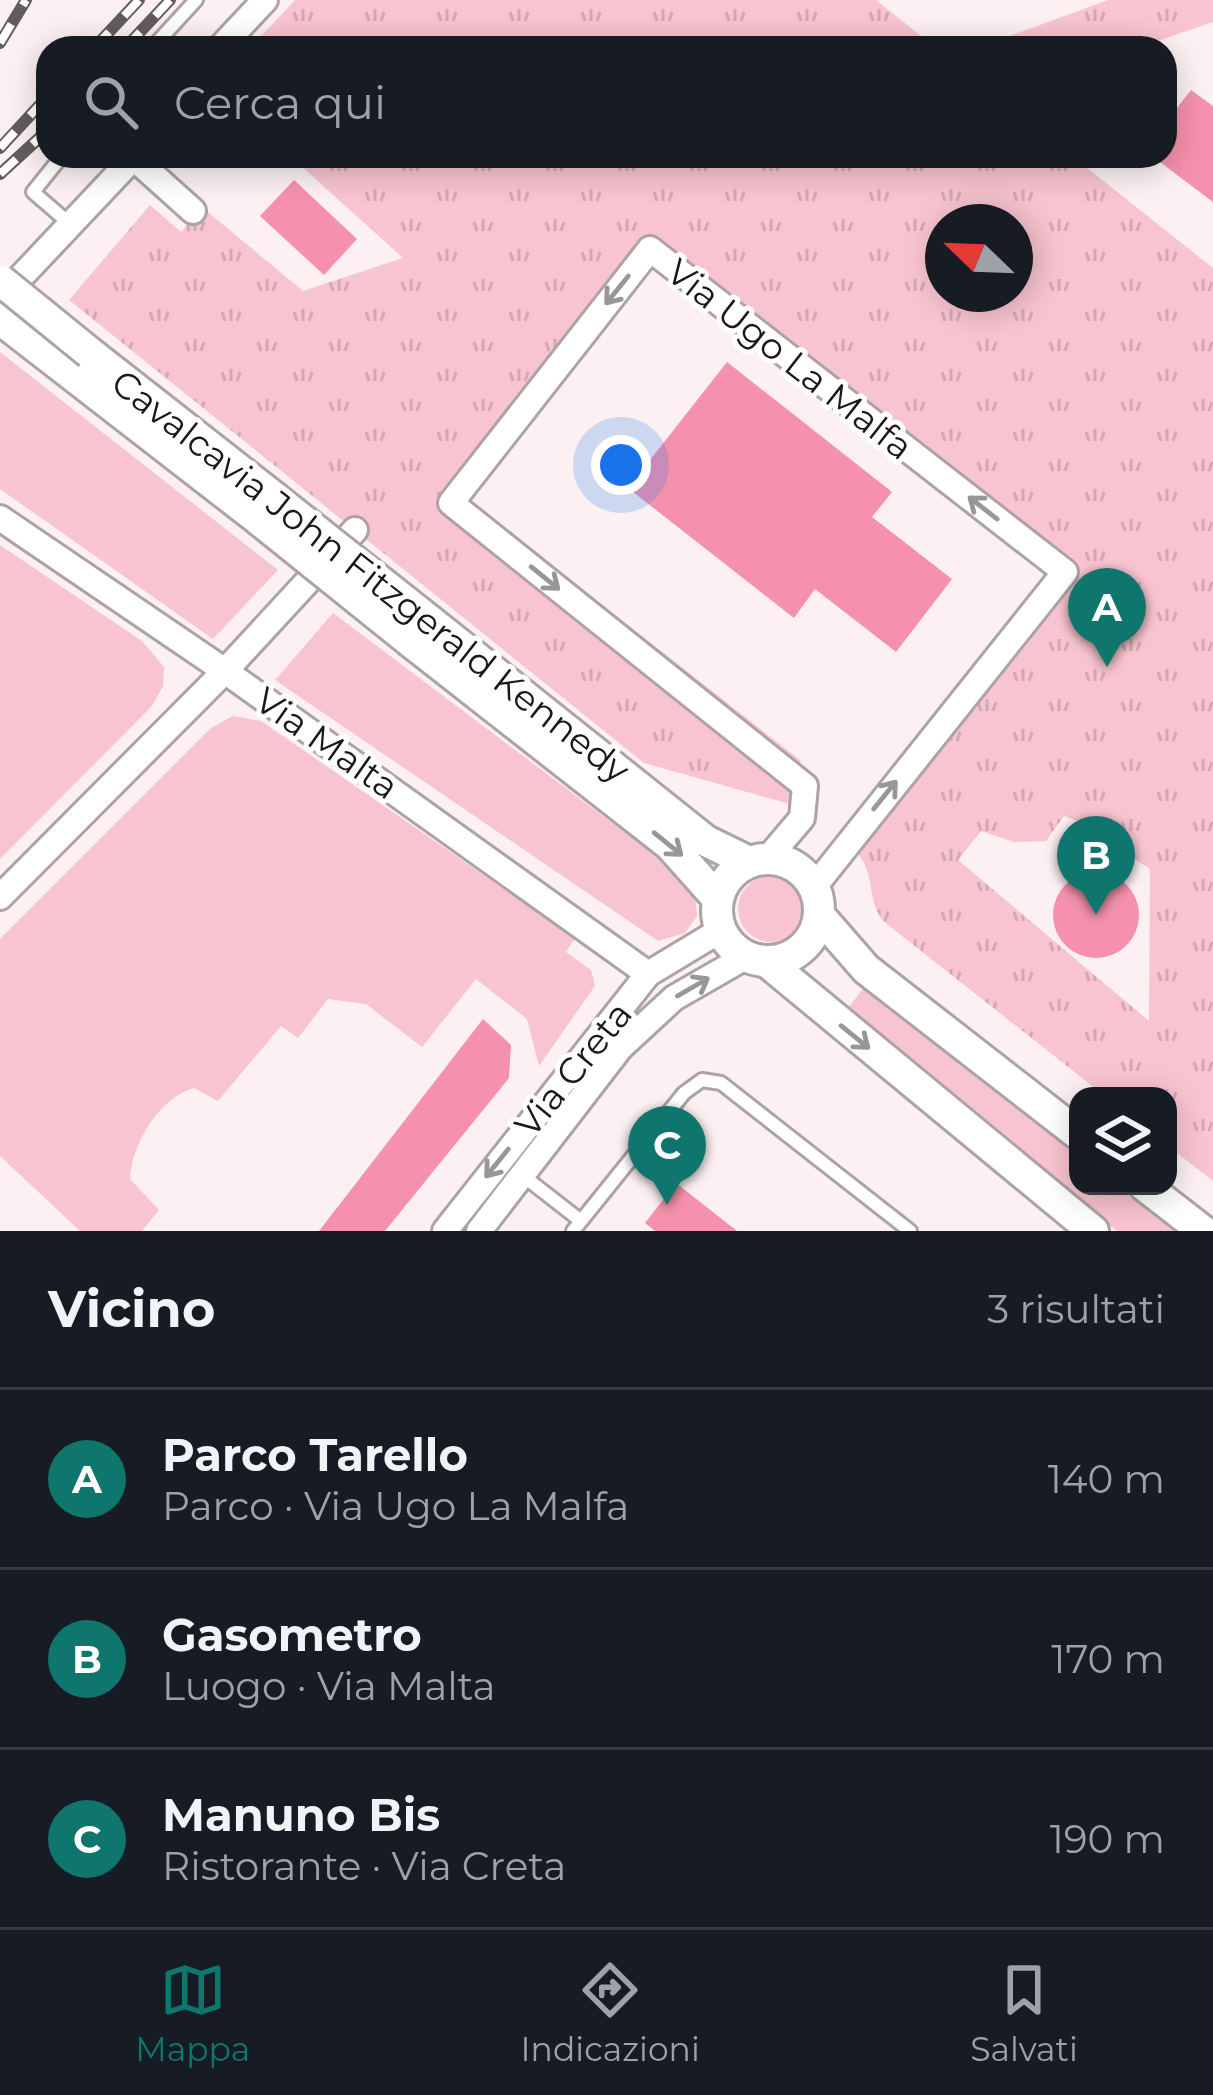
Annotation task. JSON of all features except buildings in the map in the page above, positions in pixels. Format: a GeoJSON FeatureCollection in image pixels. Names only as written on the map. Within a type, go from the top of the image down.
{"type":"FeatureCollection","features":[{"type":"Feature","properties":{"kind":"street"},"geometry":{"type":"LineString","coordinates":[[232,36],[266,0]]}},
{"type":"Feature","properties":{"kind":"street"},"geometry":{"type":"LineString","coordinates":[[0,299],[123,168]]}},
{"type":"Feature","properties":{"kind":"street"},"geometry":{"type":"LineString","coordinates":[[146,168],[193,211]]}},
{"type":"Feature","properties":{"kind":"street","name":"Via Ugo La Malfa"},"geometry":{"type":"LineString","coordinates":[[759,860],[802,818],[805,787],[451,503],[650,249],[1065,572],[816,901]]}},
{"type":"Feature","properties":{"kind":"street","name":"Cavalcavia John Fitzgerald Kennedy"},"geometry":{"type":"LineString","coordinates":[[0,280],[670,845],[720,914]]}},
{"type":"Feature","properties":{"kind":"street","name":"Cavalcavia John Fitzgerald Kennedy"},"geometry":{"type":"LineString","coordinates":[[0,319],[706,841],[759,860]]}},
{"type":"Feature","properties":{"kind":"street","name":"Via Malta"},"geometry":{"type":"LineString","coordinates":[[0,518],[225,671],[648,974]]}},
{"type":"Feature","properties":{"kind":"street"},"geometry":{"type":"LineString","coordinates":[[0,897],[225,671],[355,530]]}},
{"type":"Feature","properties":{"kind":"street"},"geometry":{"type":"LineString","coordinates":[[1069,1127],[866,969],[816,901],[802,872],[759,860],[735,870],[720,914],[757,959],[1093,1231]]}},
{"type":"Feature","properties":{"kind":"street"},"geometry":{"type":"LineString","coordinates":[[757,959],[781,959],[807,943],[816,901]]}},
{"type":"Feature","properties":{"kind":"street","name":"Via Creta"},"geometry":{"type":"LineString","coordinates":[[445,1231],[648,974],[720,914]]}},
{"type":"Feature","properties":{"kind":"street","name":"Via Creta"},"geometry":{"type":"LineString","coordinates":[[479,1231],[620,1048],[674,998],[757,959]]}},
{"type":"Feature","properties":{"kind":"street"},"geometry":{"type":"LineString","coordinates":[[1157,1195],[1203,1231]]}},
{"type":"Feature","properties":{"kind":"lane"},"geometry":{"type":"LineString","coordinates":[[163,36],[196,0]]}},
{"type":"Feature","properties":{"kind":"lane"},"geometry":{"type":"LineString","coordinates":[[53,168],[33,193],[70,224]]}},
{"type":"Feature","properties":{"kind":"lane","name":"Via Creta"},"geometry":{"type":"LineString","coordinates":[[522,1175],[577,1226],[684,1093],[702,1080],[721,1083],[910,1231]]}},
{"type":"Feature","properties":{"kind":"green space"},"geometry":{"type":"Polygon","coordinates":[[[295,0],[876,0],[921,36],[261,36],[295,0]]]}},
{"type":"Feature","properties":{"kind":"green space"},"geometry":{"type":"Polygon","coordinates":[[[1108,0],[1213,0],[1213,22],[1172,36],[1010,36],[1108,0]]]}},
{"type":"Feature","properties":{"kind":"green space"},"geometry":{"type":"Polygon","coordinates":[[[303,168],[1087,168],[1213,268],[1213,1181],[1177,1153],[1177,1087],[1094,1087],[883,921],[865,866],[853,848],[1077,573],[648,236],[476,448],[480,452],[453,488],[800,760],[805,780],[797,806],[644,763],[69,300],[150,205],[181,232],[203,208],[303,291],[403,258],[303,168]],[[1064,816],[1046,841],[1014,842],[981,831],[958,860],[1149,1021],[1150,869],[1099,833],[1064,816]]]}},
{"type":"Feature","properties":{"kind":"green space"},"geometry":{"type":"Polygon","coordinates":[[[0,352],[278,570],[213,639],[0,489],[0,352]]]}},
{"type":"Feature","properties":{"kind":"green space"},"geometry":{"type":"Polygon","coordinates":[[[0,545],[142,641],[164,667],[163,686],[152,706],[0,859],[0,545]]]}},
{"type":"Feature","properties":{"kind":"green space"},"geometry":{"type":"Polygon","coordinates":[[[333,613],[664,862],[695,896],[697,916],[685,933],[658,941],[275,680],[333,613]]]}},
{"type":"Feature","properties":{"kind":"green space"},"geometry":{"type":"Polygon","coordinates":[[[233,716],[261,721],[575,938],[566,952],[591,970],[595,986],[539,1066],[527,1019],[476,979],[422,1047],[366,1004],[328,999],[298,1038],[281,1026],[218,1101],[194,1088],[169,1101],[149,1124],[130,1179],[159,1210],[142,1231],[80,1231],[0,1156],[0,939],[211,728],[233,716]]]}},
{"type":"Feature","properties":{"kind":"green space"},"geometry":{"type":"Polygon","coordinates":[[[771,876],[794,886],[804,909],[794,932],[771,942],[748,932],[738,909],[748,886],[771,876]]]}},
{"type":"Feature","properties":{"kind":"green space"},"geometry":{"type":"Polygon","coordinates":[[[865,986],[1069,1146],[1069,1193],[843,1015],[865,986]]]}},
{"type":"Feature","properties":{"kind":"green space"},"geometry":{"type":"Polygon","coordinates":[[[1071,1195],[1131,1195],[1177,1231],[1117,1231],[1071,1195]]]}},
{"type":"Feature","properties":{"kind":"railway"},"geometry":{"type":"LineString","coordinates":[[0,43],[26,0]]}},
{"type":"Feature","properties":{"kind":"railway"},"geometry":{"type":"LineString","coordinates":[[105,36],[139,0]]}},
{"type":"Feature","properties":{"kind":"railway"},"geometry":{"type":"LineString","coordinates":[[136,36],[170,0]]}},
{"type":"Feature","properties":{"kind":"railway"},"geometry":{"type":"LineString","coordinates":[[0,148],[36,109]]}},
{"type":"Feature","properties":{"kind":"railway"},"geometry":{"type":"LineString","coordinates":[[0,174],[36,141]]}},
{"type":"Feature","properties":{"kind":"place","name":"Parco Tarello"},"geometry":{"type":"Point","coordinates":[1107,667]}},
{"type":"Feature","properties":{"kind":"place","name":"Gasometro"},"geometry":{"type":"Point","coordinates":[1096,915]}},
{"type":"Feature","properties":{"kind":"place","name":"Manuno Bis"},"geometry":{"type":"Point","coordinates":[667,1205]}}]}
